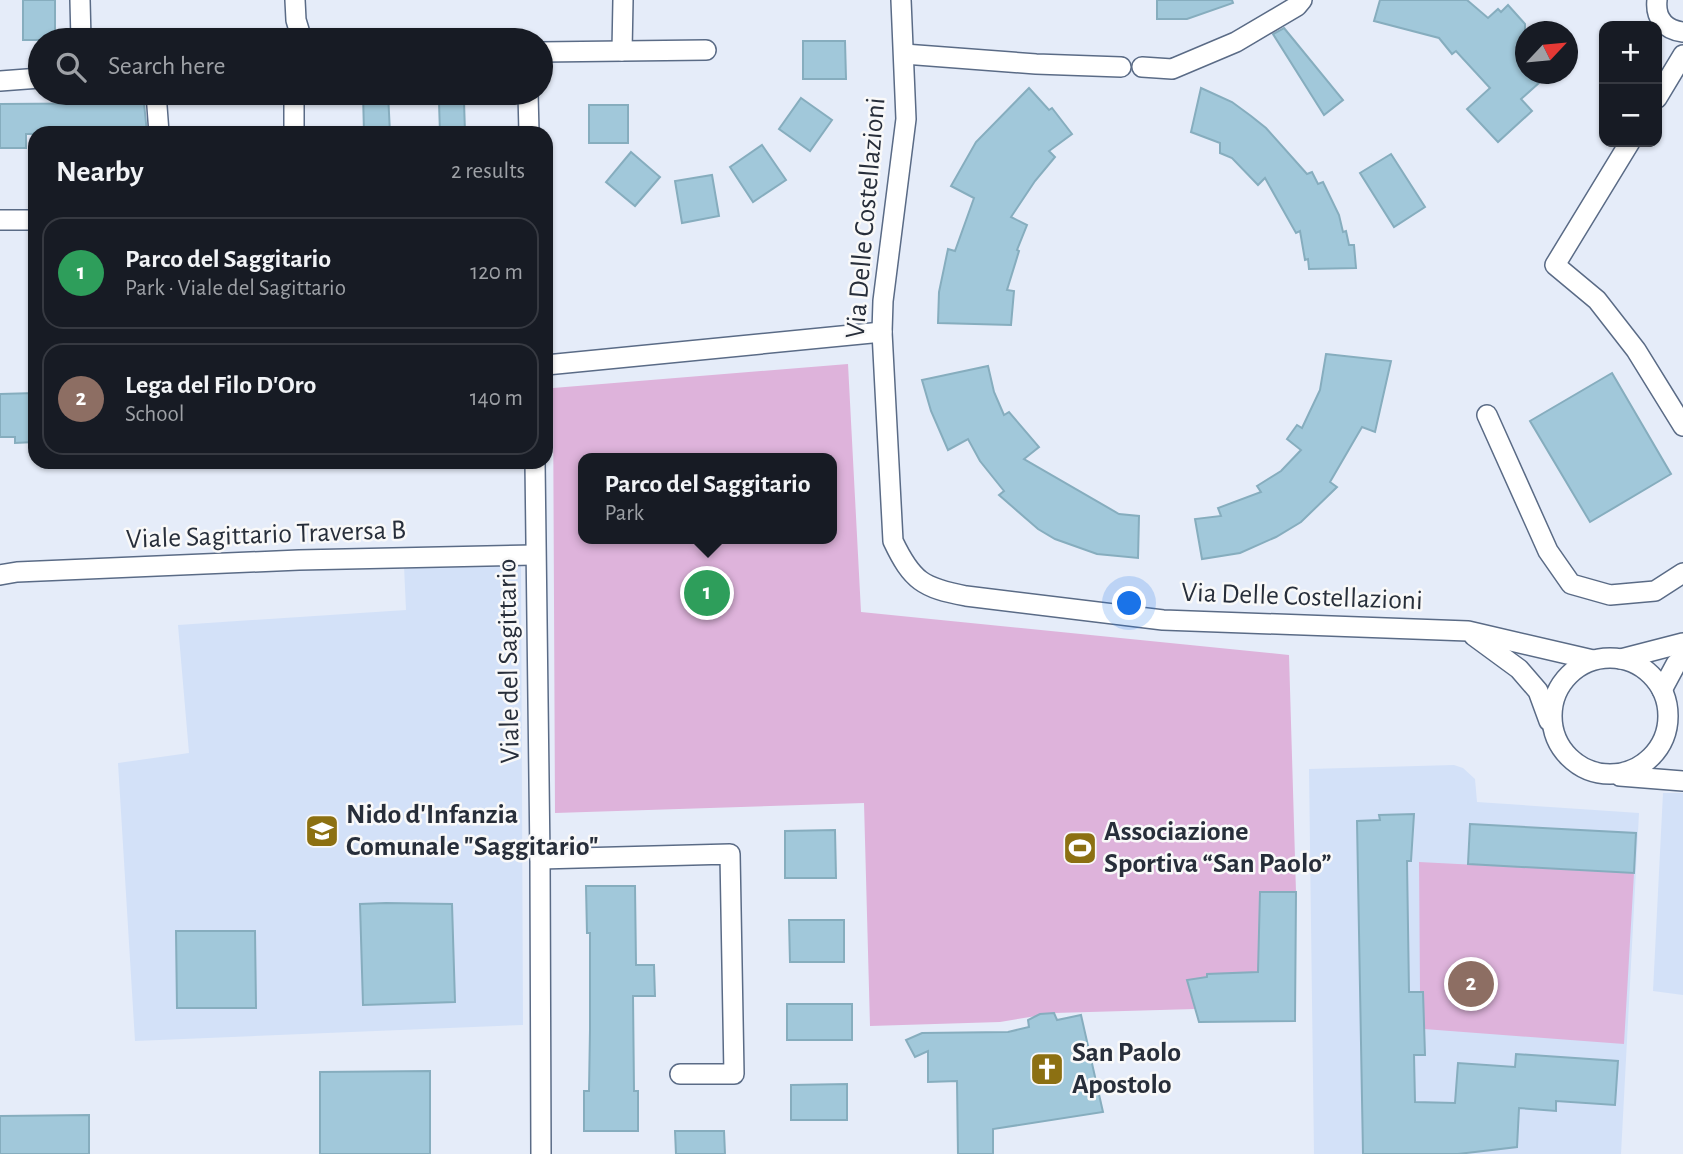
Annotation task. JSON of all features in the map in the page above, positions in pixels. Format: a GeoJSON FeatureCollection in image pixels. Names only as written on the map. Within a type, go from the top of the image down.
{"type":"FeatureCollection","features":[{"type":"Feature","properties":{"kind":"street"},"geometry":{"type":"LineString","coordinates":[[80,0],[81,28]]}},
{"type":"Feature","properties":{"kind":"street"},"geometry":{"type":"LineString","coordinates":[[295,0],[298,28]]}},
{"type":"Feature","properties":{"kind":"street"},"geometry":{"type":"LineString","coordinates":[[622,0],[622,51]]}},
{"type":"Feature","properties":{"kind":"street","name":"Via Delle Costellazioni"},"geometry":{"type":"LineString","coordinates":[[901,0],[906,119],[881,332],[893,541],[904,565],[922,583],[940,591],[966,596],[1163,620],[1468,631],[1593,660]]}},
{"type":"Feature","properties":{"kind":"street"},"geometry":{"type":"LineString","coordinates":[[1142,67],[1172,69],[1223,47],[1297,6],[1302,0]]}},
{"type":"Feature","properties":{"kind":"street"},"geometry":{"type":"LineString","coordinates":[[1657,0],[1657,14],[1662,23],[1671,30],[1683,32]]}},
{"type":"Feature","properties":{"kind":"street"},"geometry":{"type":"LineString","coordinates":[[553,51],[706,50]]}},
{"type":"Feature","properties":{"kind":"street"},"geometry":{"type":"LineString","coordinates":[[904,54],[1121,67]]}},
{"type":"Feature","properties":{"kind":"street"},"geometry":{"type":"LineString","coordinates":[[1662,90],[1683,55]]}},
{"type":"Feature","properties":{"kind":"street"},"geometry":{"type":"LineString","coordinates":[[0,81],[28,79]]}},
{"type":"Feature","properties":{"kind":"street"},"geometry":{"type":"LineString","coordinates":[[157,105],[158,126]]}},
{"type":"Feature","properties":{"kind":"street"},"geometry":{"type":"LineString","coordinates":[[294,105],[294,126]]}},
{"type":"Feature","properties":{"kind":"street"},"geometry":{"type":"LineString","coordinates":[[528,105],[529,126]]}},
{"type":"Feature","properties":{"kind":"street"},"geometry":{"type":"LineString","coordinates":[[1627,147],[1555,265],[1597,300],[1636,350],[1683,426]]}},
{"type":"Feature","properties":{"kind":"street"},"geometry":{"type":"LineString","coordinates":[[0,220],[28,220]]}},
{"type":"Feature","properties":{"kind":"street"},"geometry":{"type":"LineString","coordinates":[[553,364],[881,332]]}},
{"type":"Feature","properties":{"kind":"street"},"geometry":{"type":"LineString","coordinates":[[1487,415],[1548,551],[1571,584],[1610,595],[1655,591],[1683,573]]}},
{"type":"Feature","properties":{"kind":"street","name":"Viale del Sagittario"},"geometry":{"type":"LineString","coordinates":[[535,469],[541,1154]]}},
{"type":"Feature","properties":{"kind":"street","name":"Viale Sagittario Traversa B"},"geometry":{"type":"LineString","coordinates":[[0,575],[299,560],[534,555]]}},
{"type":"Feature","properties":{"kind":"street"},"geometry":{"type":"LineString","coordinates":[[1468,631],[1519,669],[1538,691],[1556,739],[1565,754],[1578,766],[1594,773],[1683,781]]}},
{"type":"Feature","properties":{"kind":"street"},"geometry":{"type":"LineString","coordinates":[[1621,659],[1683,643]]}},
{"type":"Feature","properties":{"kind":"street"},"geometry":{"type":"LineString","coordinates":[[1556,739],[1552,707],[1557,691],[1578,667],[1593,660],[1607,658],[1621,659],[1638,665],[1652,675],[1662,690],[1675,736],[1647,763],[1630,772],[1612,775]]}},
{"type":"Feature","properties":{"kind":"street"},"geometry":{"type":"LineString","coordinates":[[1662,690],[1676,664],[1683,659]]}},
{"type":"Feature","properties":{"kind":"street"},"geometry":{"type":"LineString","coordinates":[[540,859],[730,854],[734,1074],[680,1074]]}},
{"type":"Feature","properties":{"kind":"shaded area","name":"Associazione Sportiva “San Paolo”"},"geometry":{"type":"Polygon","coordinates":[[[848,364],[861,612],[1289,655],[1296,892],[1295,1021],[1199,1022],[1195,1009],[1054,1013],[1000,1022],[870,1026],[864,803],[555,813],[553,388],[848,364]]]}},
{"type":"Feature","properties":{"kind":"shaded area","name":"Nido d'Infanzia Comunale \"Saggitario\""},"geometry":{"type":"Polygon","coordinates":[[[521,564],[523,1025],[135,1041],[118,763],[189,753],[178,625],[406,610],[404,566],[521,564]]]}},
{"type":"Feature","properties":{"kind":"shaded area"},"geometry":{"type":"Polygon","coordinates":[[[1454,765],[1463,768],[1475,779],[1477,802],[1639,813],[1621,1154],[1314,1154],[1309,769],[1454,765]]]}},
{"type":"Feature","properties":{"kind":"shaded area"},"geometry":{"type":"Polygon","coordinates":[[[1663,793],[1683,793],[1683,995],[1653,991],[1663,793]]]}},
{"type":"Feature","properties":{"kind":"shaded area"},"geometry":{"type":"Polygon","coordinates":[[[1419,862],[1634,873],[1624,1044],[1424,1029],[1423,992],[1420,992],[1419,862]]]}},
{"type":"Feature","properties":{"kind":"building"},"geometry":{"type":"Polygon","coordinates":[[[23,0],[55,0],[55,28],[28,28],[28,40],[23,40],[23,0]]]}},
{"type":"Feature","properties":{"kind":"building"},"geometry":{"type":"Polygon","coordinates":[[[1157,0],[1232,0],[1233,3],[1187,19],[1157,19],[1157,0]]]}},
{"type":"Feature","properties":{"kind":"building"},"geometry":{"type":"Polygon","coordinates":[[[1380,0],[1467,0],[1488,18],[1508,5],[1522,21],[1515,21],[1515,84],[1538,84],[1521,99],[1532,111],[1498,142],[1467,109],[1490,88],[1456,51],[1452,54],[1439,38],[1374,21],[1380,0]]]}},
{"type":"Feature","properties":{"kind":"building"},"geometry":{"type":"Polygon","coordinates":[[[1284,28],[1343,100],[1324,115],[1273,34],[1284,28]]]}},
{"type":"Feature","properties":{"kind":"building"},"geometry":{"type":"Polygon","coordinates":[[[803,41],[845,41],[846,79],[803,79],[803,41]]]}},
{"type":"Feature","properties":{"kind":"building"},"geometry":{"type":"Polygon","coordinates":[[[1029,88],[1049,110],[1052,108],[1072,134],[1049,151],[1055,157],[1011,217],[1027,225],[1017,250],[1019,251],[1007,290],[1014,291],[1011,325],[938,323],[939,292],[948,249],[955,251],[974,198],[951,186],[976,142],[1029,88]]]}},
{"type":"Feature","properties":{"kind":"building"},"geometry":{"type":"Polygon","coordinates":[[[1201,88],[1232,102],[1251,116],[1266,128],[1307,174],[1312,172],[1318,184],[1323,182],[1339,215],[1343,232],[1346,231],[1349,245],[1354,245],[1356,268],[1309,269],[1300,231],[1296,233],[1265,178],[1258,185],[1232,158],[1220,153],[1220,143],[1191,132],[1201,88]]]}},
{"type":"Feature","properties":{"kind":"building"},"geometry":{"type":"Polygon","coordinates":[[[801,98],[832,120],[810,151],[779,129],[801,98]]]}},
{"type":"Feature","properties":{"kind":"building"},"geometry":{"type":"Polygon","coordinates":[[[0,104],[144,105],[146,126],[28,126],[26,148],[0,148],[0,104]]]}},
{"type":"Feature","properties":{"kind":"building"},"geometry":{"type":"Polygon","coordinates":[[[363,105],[389,105],[390,126],[364,126],[363,105]]]}},
{"type":"Feature","properties":{"kind":"building"},"geometry":{"type":"Polygon","coordinates":[[[439,105],[464,105],[465,126],[440,126],[439,105]]]}},
{"type":"Feature","properties":{"kind":"building"},"geometry":{"type":"Polygon","coordinates":[[[589,105],[628,105],[628,143],[589,143],[589,105]]]}},
{"type":"Feature","properties":{"kind":"building"},"geometry":{"type":"Polygon","coordinates":[[[762,145],[786,180],[753,202],[730,167],[762,145]]]}},
{"type":"Feature","properties":{"kind":"building"},"geometry":{"type":"Polygon","coordinates":[[[631,152],[660,177],[635,206],[606,182],[631,152]]]}},
{"type":"Feature","properties":{"kind":"building"},"geometry":{"type":"Polygon","coordinates":[[[1391,154],[1425,207],[1394,227],[1360,173],[1391,154]]]}},
{"type":"Feature","properties":{"kind":"building"},"geometry":{"type":"Polygon","coordinates":[[[712,175],[719,216],[682,223],[675,181],[712,175]]]}},
{"type":"Feature","properties":{"kind":"building"},"geometry":{"type":"Polygon","coordinates":[[[1326,354],[1391,361],[1375,432],[1362,427],[1330,482],[1337,487],[1301,522],[1240,553],[1202,559],[1195,519],[1221,516],[1218,508],[1261,492],[1257,486],[1281,471],[1301,450],[1287,439],[1297,425],[1302,428],[1320,390],[1326,354]]]}},
{"type":"Feature","properties":{"kind":"building"},"geometry":{"type":"Polygon","coordinates":[[[988,366],[994,392],[1004,415],[1009,412],[1039,447],[1024,459],[1119,514],[1139,516],[1138,558],[1097,554],[1055,539],[1038,529],[999,495],[1004,491],[980,461],[968,439],[948,450],[931,411],[922,380],[988,366]]]}},
{"type":"Feature","properties":{"kind":"building"},"geometry":{"type":"Polygon","coordinates":[[[1612,373],[1671,474],[1590,522],[1530,421],[1612,373]]]}},
{"type":"Feature","properties":{"kind":"building"},"geometry":{"type":"Polygon","coordinates":[[[28,393],[28,442],[15,443],[15,437],[0,437],[0,394],[28,393]]]}},
{"type":"Feature","properties":{"kind":"building"},"geometry":{"type":"Polygon","coordinates":[[[1414,814],[1411,861],[1407,861],[1409,992],[1423,992],[1425,1055],[1414,1055],[1415,1102],[1455,1103],[1458,1063],[1515,1067],[1516,1054],[1618,1061],[1615,1105],[1556,1101],[1556,1111],[1519,1108],[1517,1147],[1458,1154],[1363,1154],[1357,821],[1380,820],[1379,815],[1414,814]]]}},
{"type":"Feature","properties":{"kind":"building"},"geometry":{"type":"Polygon","coordinates":[[[1470,824],[1636,833],[1634,873],[1468,864],[1470,824]]]}},
{"type":"Feature","properties":{"kind":"building"},"geometry":{"type":"Polygon","coordinates":[[[835,830],[836,878],[785,878],[785,831],[835,830]]]}},
{"type":"Feature","properties":{"kind":"building"},"geometry":{"type":"Polygon","coordinates":[[[586,886],[635,886],[636,965],[654,965],[655,996],[633,996],[634,1091],[638,1091],[638,1131],[584,1131],[584,1091],[589,1091],[590,1030],[590,933],[587,933],[586,886]]]}},
{"type":"Feature","properties":{"kind":"building"},"geometry":{"type":"Polygon","coordinates":[[[1260,892],[1296,892],[1295,1021],[1199,1022],[1187,980],[1207,977],[1207,974],[1258,972],[1260,892]]]}},
{"type":"Feature","properties":{"kind":"building"},"geometry":{"type":"Polygon","coordinates":[[[360,904],[452,904],[455,1002],[363,1005],[360,904]]]}},
{"type":"Feature","properties":{"kind":"building"},"geometry":{"type":"Polygon","coordinates":[[[789,920],[844,920],[844,962],[790,962],[789,920]]]}},
{"type":"Feature","properties":{"kind":"building"},"geometry":{"type":"Polygon","coordinates":[[[176,931],[255,931],[256,1008],[177,1008],[176,931]]]}},
{"type":"Feature","properties":{"kind":"building"},"geometry":{"type":"Polygon","coordinates":[[[787,1004],[852,1004],[852,1040],[787,1040],[787,1004]]]}},
{"type":"Feature","properties":{"kind":"building"},"geometry":{"type":"Polygon","coordinates":[[[1054,1013],[1057,1020],[1081,1015],[1103,1112],[993,1129],[993,1154],[958,1154],[957,1081],[928,1082],[928,1051],[915,1057],[906,1040],[922,1033],[1008,1032],[1029,1027],[1028,1020],[1040,1014],[1054,1013]]]}},
{"type":"Feature","properties":{"kind":"building"},"geometry":{"type":"Polygon","coordinates":[[[430,1071],[430,1154],[320,1154],[320,1072],[430,1071]]]}},
{"type":"Feature","properties":{"kind":"building"},"geometry":{"type":"Polygon","coordinates":[[[847,1084],[847,1120],[791,1120],[791,1085],[847,1084]]]}},
{"type":"Feature","properties":{"kind":"building"},"geometry":{"type":"Polygon","coordinates":[[[89,1115],[89,1154],[0,1154],[0,1116],[89,1115]]]}},
{"type":"Feature","properties":{"kind":"building"},"geometry":{"type":"Polygon","coordinates":[[[675,1131],[724,1131],[725,1154],[676,1154],[675,1131]]]}},
{"type":"Feature","properties":{"kind":"place","name":"Parco del Saggitario"},"geometry":{"type":"Point","coordinates":[707,593]}},
{"type":"Feature","properties":{"kind":"place","name":"Nido d'Infanzia Comunale \"Saggitario\""},"geometry":{"type":"Point","coordinates":[322,831]}},
{"type":"Feature","properties":{"kind":"place","name":"Associazione Sportiva “San Paolo”"},"geometry":{"type":"Point","coordinates":[1080,848]}},
{"type":"Feature","properties":{"kind":"place","name":"Lega del Filo D'Oro"},"geometry":{"type":"Point","coordinates":[1471,984]}},
{"type":"Feature","properties":{"kind":"place","name":"San Paolo Apostolo"},"geometry":{"type":"Point","coordinates":[1047,1069]}}]}
